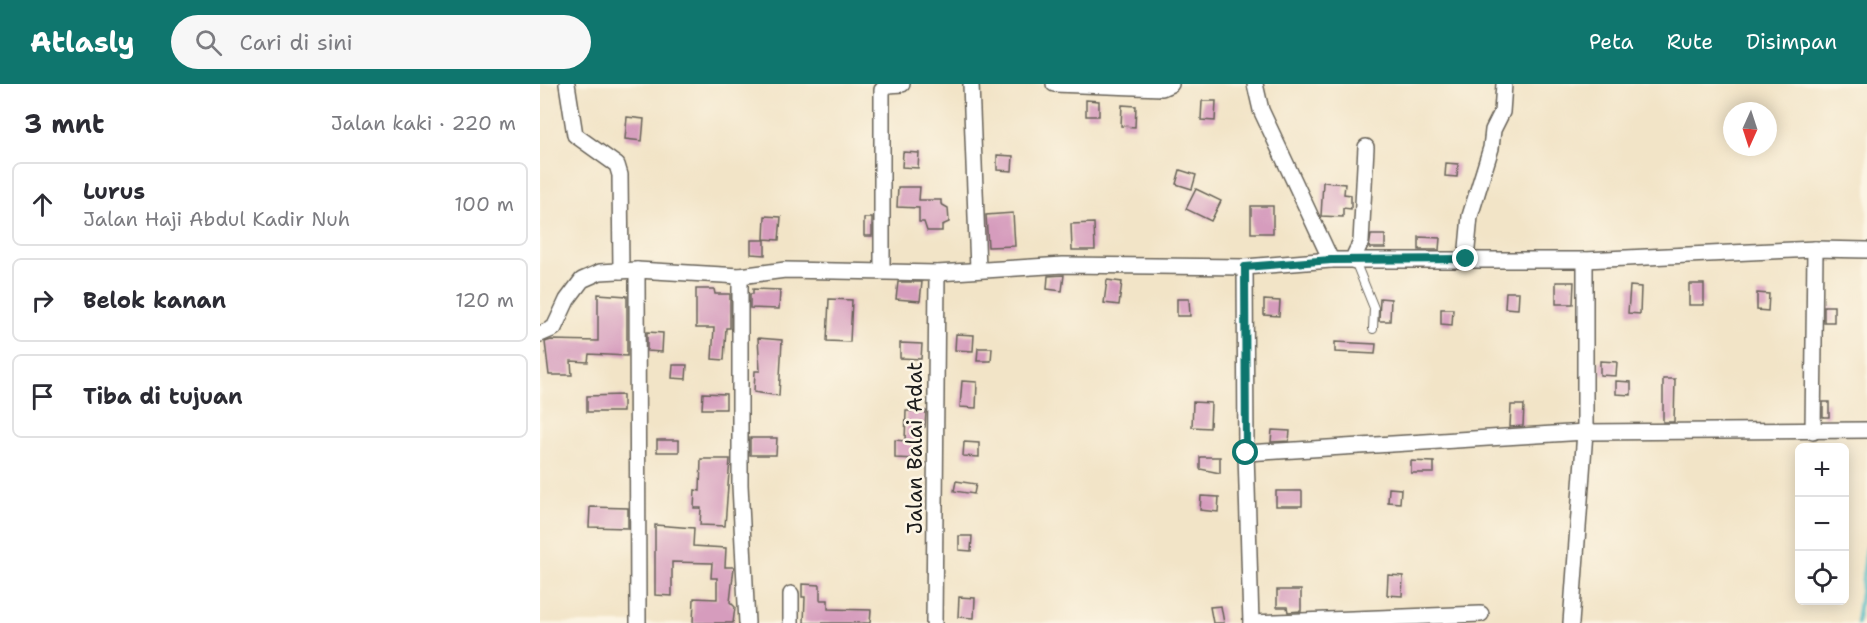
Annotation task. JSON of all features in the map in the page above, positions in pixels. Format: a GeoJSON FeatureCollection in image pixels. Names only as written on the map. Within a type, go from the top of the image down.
{"type":"FeatureCollection","features":[{"type":"Feature","properties":{"kind":"street"},"geometry":{"type":"LineString","coordinates":[[567,84],[575,135],[617,165],[620,175],[621,271]]}},
{"type":"Feature","properties":{"kind":"street"},"geometry":{"type":"LineString","coordinates":[[882,272],[882,90],[888,85],[902,84]]}},
{"type":"Feature","properties":{"kind":"street"},"geometry":{"type":"LineString","coordinates":[[971,84],[978,269]]}},
{"type":"Feature","properties":{"kind":"street"},"geometry":{"type":"LineString","coordinates":[[1054,84],[1162,88],[1171,84]]}},
{"type":"Feature","properties":{"kind":"street"},"geometry":{"type":"LineString","coordinates":[[1255,84],[1261,110],[1331,260]]}},
{"type":"Feature","properties":{"kind":"street"},"geometry":{"type":"LineString","coordinates":[[1466,259],[1470,216],[1491,148],[1493,130],[1502,112],[1504,84]]}},
{"type":"Feature","properties":{"kind":"street"},"geometry":{"type":"LineString","coordinates":[[1355,261],[1355,254],[1361,242],[1366,147]]}},
{"type":"Feature","properties":{"kind":"street"},"geometry":{"type":"LineString","coordinates":[[540,334],[554,328],[567,300],[582,280],[600,272],[638,270],[740,276],[785,270],[937,273],[1063,265],[1245,267],[1331,260],[1585,260],[1815,249],[1867,250]]}},
{"type":"Feature","properties":{"kind":"street"},"geometry":{"type":"LineString","coordinates":[[1813,432],[1815,249]]}},
{"type":"Feature","properties":{"kind":"street"},"geometry":{"type":"LineString","coordinates":[[1571,623],[1585,432],[1585,260]]}},
{"type":"Feature","properties":{"kind":"street"},"geometry":{"type":"LineString","coordinates":[[1245,267],[1246,453],[1251,623],[1481,614]]}},
{"type":"Feature","properties":{"kind":"street"},"geometry":{"type":"LineString","coordinates":[[638,270],[638,623]]}},
{"type":"Feature","properties":{"kind":"street","name":"Jalan Balai Adat"},"geometry":{"type":"LineString","coordinates":[[934,623],[937,273]]}},
{"type":"Feature","properties":{"kind":"street"},"geometry":{"type":"LineString","coordinates":[[740,276],[740,485],[747,623]]}},
{"type":"Feature","properties":{"kind":"street"},"geometry":{"type":"LineString","coordinates":[[1246,453],[1585,432],[1867,430]]}},
{"type":"Feature","properties":{"kind":"street"},"geometry":{"type":"LineString","coordinates":[[791,594],[791,623]]}},
{"type":"Feature","properties":{"kind":"lane"},"geometry":{"type":"LineString","coordinates":[[1355,261],[1374,308],[1373,329]]}},
{"type":"Feature","properties":{"kind":"building"},"geometry":{"type":"Polygon","coordinates":[[[1086,100],[1099,101],[1099,116],[1086,116],[1086,100]]]}},
{"type":"Feature","properties":{"kind":"building"},"geometry":{"type":"Polygon","coordinates":[[[1202,101],[1216,101],[1215,121],[1201,120],[1202,101]]]}},
{"type":"Feature","properties":{"kind":"building"},"geometry":{"type":"Polygon","coordinates":[[[1122,105],[1136,106],[1135,127],[1121,126],[1122,105]]]}},
{"type":"Feature","properties":{"kind":"building"},"geometry":{"type":"Polygon","coordinates":[[[627,117],[644,119],[642,141],[625,139],[627,117]]]}},
{"type":"Feature","properties":{"kind":"building"},"geometry":{"type":"Polygon","coordinates":[[[903,152],[919,153],[918,168],[902,167],[903,152]]]}},
{"type":"Feature","properties":{"kind":"building"},"geometry":{"type":"Polygon","coordinates":[[[997,155],[1013,156],[1012,171],[997,170],[997,155]]]}},
{"type":"Feature","properties":{"kind":"building"},"geometry":{"type":"Polygon","coordinates":[[[1446,163],[1458,164],[1457,177],[1445,176],[1446,163]]]}},
{"type":"Feature","properties":{"kind":"building"},"geometry":{"type":"Polygon","coordinates":[[[1180,170],[1196,175],[1192,189],[1176,184],[1180,170]]]}},
{"type":"Feature","properties":{"kind":"building"},"geometry":{"type":"Polygon","coordinates":[[[1323,182],[1345,184],[1344,194],[1351,195],[1351,209],[1343,208],[1343,217],[1321,216],[1323,182]]]}},
{"type":"Feature","properties":{"kind":"building"},"geometry":{"type":"Polygon","coordinates":[[[898,187],[920,187],[919,200],[941,200],[941,204],[948,208],[949,222],[942,225],[942,231],[927,231],[924,222],[919,222],[919,208],[897,207],[898,187]]]}},
{"type":"Feature","properties":{"kind":"building"},"geometry":{"type":"Polygon","coordinates":[[[1196,189],[1221,201],[1211,221],[1186,209],[1196,189]]]}},
{"type":"Feature","properties":{"kind":"building"},"geometry":{"type":"Polygon","coordinates":[[[1251,206],[1273,206],[1273,233],[1251,233],[1251,206]]]}},
{"type":"Feature","properties":{"kind":"building"},"geometry":{"type":"Polygon","coordinates":[[[1013,213],[1015,246],[988,247],[986,215],[1013,213]]]}},
{"type":"Feature","properties":{"kind":"building"},"geometry":{"type":"Polygon","coordinates":[[[765,216],[781,217],[779,240],[764,239],[765,216]]]}},
{"type":"Feature","properties":{"kind":"building"},"geometry":{"type":"Polygon","coordinates":[[[864,218],[872,218],[872,236],[864,236],[864,218]]]}},
{"type":"Feature","properties":{"kind":"building"},"geometry":{"type":"Polygon","coordinates":[[[1094,223],[1095,250],[1072,250],[1071,224],[1094,223]]]}},
{"type":"Feature","properties":{"kind":"building"},"geometry":{"type":"Polygon","coordinates":[[[1371,235],[1385,235],[1385,248],[1369,248],[1371,235]]]}},
{"type":"Feature","properties":{"kind":"building"},"geometry":{"type":"Polygon","coordinates":[[[1419,237],[1440,238],[1439,250],[1419,250],[1419,237]]]}},
{"type":"Feature","properties":{"kind":"building"},"geometry":{"type":"Polygon","coordinates":[[[751,240],[765,240],[765,255],[751,254],[751,240]]]}},
{"type":"Feature","properties":{"kind":"building"},"geometry":{"type":"Polygon","coordinates":[[[1064,275],[1062,291],[1047,289],[1048,276],[1064,275]]]}},
{"type":"Feature","properties":{"kind":"building"},"geometry":{"type":"Polygon","coordinates":[[[1107,280],[1122,282],[1119,305],[1104,303],[1107,280]]]}},
{"type":"Feature","properties":{"kind":"building"},"geometry":{"type":"Polygon","coordinates":[[[898,282],[922,282],[920,301],[896,299],[898,282]]]}},
{"type":"Feature","properties":{"kind":"building"},"geometry":{"type":"Polygon","coordinates":[[[1556,282],[1574,282],[1573,304],[1556,304],[1556,282]]]}},
{"type":"Feature","properties":{"kind":"building"},"geometry":{"type":"Polygon","coordinates":[[[1689,284],[1704,284],[1704,305],[1689,305],[1689,284]]]}},
{"type":"Feature","properties":{"kind":"building"},"geometry":{"type":"Polygon","coordinates":[[[1630,286],[1641,287],[1640,314],[1628,313],[1630,286]]]}},
{"type":"Feature","properties":{"kind":"building"},"geometry":{"type":"Polygon","coordinates":[[[696,289],[714,289],[715,294],[730,294],[730,328],[726,328],[724,360],[712,359],[714,328],[696,328],[696,289]]]}},
{"type":"Feature","properties":{"kind":"building"},"geometry":{"type":"Polygon","coordinates":[[[753,289],[780,290],[779,309],[750,308],[750,294],[753,294],[753,289]]]}},
{"type":"Feature","properties":{"kind":"building"},"geometry":{"type":"Polygon","coordinates":[[[1506,292],[1519,292],[1518,309],[1505,308],[1506,292]]]}},
{"type":"Feature","properties":{"kind":"building"},"geometry":{"type":"Polygon","coordinates":[[[1757,293],[1769,294],[1768,311],[1757,310],[1757,293]]]}},
{"type":"Feature","properties":{"kind":"building"},"geometry":{"type":"Polygon","coordinates":[[[598,294],[627,296],[627,356],[589,354],[588,362],[571,361],[572,375],[549,375],[545,342],[551,340],[598,341],[598,294]]]}},
{"type":"Feature","properties":{"kind":"building"},"geometry":{"type":"Polygon","coordinates":[[[1380,298],[1391,299],[1390,321],[1379,321],[1380,298]]]}},
{"type":"Feature","properties":{"kind":"building"},"geometry":{"type":"Polygon","coordinates":[[[829,299],[852,300],[850,342],[827,341],[829,299]]]}},
{"type":"Feature","properties":{"kind":"building"},"geometry":{"type":"Polygon","coordinates":[[[1177,299],[1189,299],[1190,316],[1177,316],[1177,299]]]}},
{"type":"Feature","properties":{"kind":"building"},"geometry":{"type":"Polygon","coordinates":[[[1264,300],[1280,301],[1279,316],[1264,315],[1264,300]]]}},
{"type":"Feature","properties":{"kind":"building"},"geometry":{"type":"Polygon","coordinates":[[[1824,306],[1834,306],[1834,322],[1824,322],[1824,306]]]}},
{"type":"Feature","properties":{"kind":"building"},"geometry":{"type":"Polygon","coordinates":[[[1441,309],[1453,309],[1452,325],[1441,324],[1441,309]]]}},
{"type":"Feature","properties":{"kind":"building"},"geometry":{"type":"Polygon","coordinates":[[[647,332],[663,333],[662,352],[647,351],[647,332]]]}},
{"type":"Feature","properties":{"kind":"building"},"geometry":{"type":"Polygon","coordinates":[[[956,334],[974,335],[973,351],[955,350],[956,334]]]}},
{"type":"Feature","properties":{"kind":"building"},"geometry":{"type":"Polygon","coordinates":[[[758,338],[782,340],[779,396],[754,392],[755,371],[760,371],[758,338]]]}},
{"type":"Feature","properties":{"kind":"building"},"geometry":{"type":"Polygon","coordinates":[[[1335,342],[1376,344],[1375,354],[1335,352],[1335,342]]]}},
{"type":"Feature","properties":{"kind":"building"},"geometry":{"type":"Polygon","coordinates":[[[900,343],[922,344],[921,359],[900,358],[900,343]]]}},
{"type":"Feature","properties":{"kind":"building"},"geometry":{"type":"Polygon","coordinates":[[[978,348],[992,348],[991,361],[977,361],[978,348]]]}},
{"type":"Feature","properties":{"kind":"building"},"geometry":{"type":"Polygon","coordinates":[[[1600,361],[1617,362],[1616,376],[1600,375],[1600,361]]]}},
{"type":"Feature","properties":{"kind":"building"},"geometry":{"type":"Polygon","coordinates":[[[673,365],[687,365],[686,379],[672,378],[673,365]]]}},
{"type":"Feature","properties":{"kind":"building"},"geometry":{"type":"Polygon","coordinates":[[[1663,379],[1675,379],[1674,422],[1663,422],[1663,379]]]}},
{"type":"Feature","properties":{"kind":"building"},"geometry":{"type":"Polygon","coordinates":[[[962,381],[977,382],[976,408],[960,407],[962,381]]]}},
{"type":"Feature","properties":{"kind":"building"},"geometry":{"type":"Polygon","coordinates":[[[1616,381],[1631,382],[1631,395],[1616,394],[1616,381]]]}},
{"type":"Feature","properties":{"kind":"building"},"geometry":{"type":"Polygon","coordinates":[[[703,393],[726,394],[726,409],[702,409],[703,393]]]}},
{"type":"Feature","properties":{"kind":"building"},"geometry":{"type":"Polygon","coordinates":[[[623,395],[623,412],[587,412],[587,396],[623,395]]]}},
{"type":"Feature","properties":{"kind":"building"},"geometry":{"type":"Polygon","coordinates":[[[1193,402],[1211,403],[1210,428],[1192,427],[1193,402]]]}},
{"type":"Feature","properties":{"kind":"building"},"geometry":{"type":"Polygon","coordinates":[[[1823,402],[1829,402],[1829,417],[1823,417],[1823,402]]]}},
{"type":"Feature","properties":{"kind":"building"},"geometry":{"type":"Polygon","coordinates":[[[1511,405],[1524,405],[1523,426],[1510,427],[1511,405]]]}},
{"type":"Feature","properties":{"kind":"building"},"geometry":{"type":"Polygon","coordinates":[[[906,411],[926,411],[925,427],[920,427],[919,459],[895,458],[895,440],[905,441],[906,411]]]}},
{"type":"Feature","properties":{"kind":"building"},"geometry":{"type":"Polygon","coordinates":[[[1272,430],[1290,431],[1289,441],[1271,442],[1272,430]]]}},
{"type":"Feature","properties":{"kind":"building"},"geometry":{"type":"Polygon","coordinates":[[[750,438],[777,438],[776,455],[750,455],[750,438]]]}},
{"type":"Feature","properties":{"kind":"building"},"geometry":{"type":"Polygon","coordinates":[[[657,440],[679,440],[679,452],[657,452],[657,440]]]}},
{"type":"Feature","properties":{"kind":"building"},"geometry":{"type":"Polygon","coordinates":[[[964,442],[979,443],[979,457],[963,456],[964,442]]]}},
{"type":"Feature","properties":{"kind":"building"},"geometry":{"type":"Polygon","coordinates":[[[1200,457],[1220,457],[1220,473],[1200,469],[1200,457]]]}},
{"type":"Feature","properties":{"kind":"building"},"geometry":{"type":"Polygon","coordinates":[[[701,459],[730,459],[725,526],[700,525],[701,508],[694,508],[695,490],[700,491],[701,459]]]}},
{"type":"Feature","properties":{"kind":"building"},"geometry":{"type":"Polygon","coordinates":[[[1411,461],[1434,462],[1434,473],[1411,473],[1411,461]]]}},
{"type":"Feature","properties":{"kind":"building"},"geometry":{"type":"Polygon","coordinates":[[[956,481],[976,484],[974,494],[954,491],[956,481]]]}},
{"type":"Feature","properties":{"kind":"building"},"geometry":{"type":"Polygon","coordinates":[[[1389,488],[1401,489],[1400,503],[1388,502],[1389,488]]]}},
{"type":"Feature","properties":{"kind":"building"},"geometry":{"type":"Polygon","coordinates":[[[1276,491],[1302,491],[1302,506],[1276,506],[1276,491]]]}},
{"type":"Feature","properties":{"kind":"building"},"geometry":{"type":"Polygon","coordinates":[[[1201,496],[1219,497],[1218,512],[1200,510],[1201,496]]]}},
{"type":"Feature","properties":{"kind":"building"},"geometry":{"type":"Polygon","coordinates":[[[590,507],[628,508],[628,528],[589,527],[590,507]]]}},
{"type":"Feature","properties":{"kind":"building"},"geometry":{"type":"Polygon","coordinates":[[[655,525],[694,528],[693,546],[726,548],[725,567],[734,567],[730,602],[735,607],[733,623],[693,623],[694,598],[717,599],[717,578],[711,578],[712,563],[672,562],[672,596],[655,595],[655,525]]]}},
{"type":"Feature","properties":{"kind":"building"},"geometry":{"type":"Polygon","coordinates":[[[959,536],[972,536],[971,551],[959,550],[959,536]]]}},
{"type":"Feature","properties":{"kind":"building"},"geometry":{"type":"Polygon","coordinates":[[[1388,575],[1403,576],[1402,596],[1387,595],[1388,575]]]}},
{"type":"Feature","properties":{"kind":"building"},"geometry":{"type":"Polygon","coordinates":[[[802,584],[820,585],[820,600],[828,600],[828,609],[871,610],[870,623],[804,623],[805,597],[802,597],[802,584]]]}},
{"type":"Feature","properties":{"kind":"building"},"geometry":{"type":"Polygon","coordinates":[[[1277,590],[1301,590],[1301,611],[1288,612],[1287,607],[1277,607],[1277,590]]]}},
{"type":"Feature","properties":{"kind":"building"},"geometry":{"type":"Polygon","coordinates":[[[959,597],[975,598],[974,618],[958,617],[959,597]]]}},
{"type":"Feature","properties":{"kind":"building"},"geometry":{"type":"Polygon","coordinates":[[[1221,606],[1224,623],[1213,623],[1210,607],[1221,606]]]}},
{"type":"Feature","properties":{"kind":"waterway"},"geometry":{"type":"LineString","coordinates":[[1857,623],[1867,547]]}},
{"type":"Feature","properties":{"kind":"route"},"geometry":{"type":"LineString","coordinates":[[1246,453],[1245,267],[1331,260],[1466,259]]}}]}
